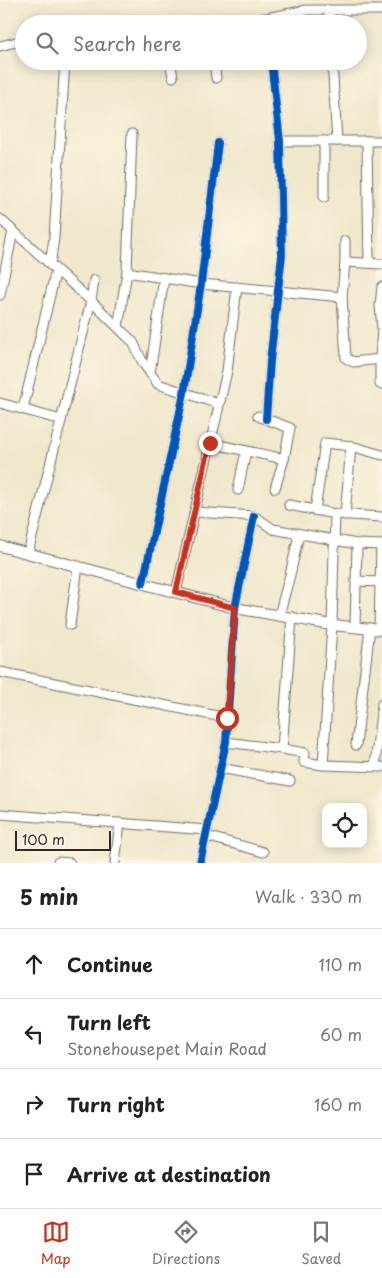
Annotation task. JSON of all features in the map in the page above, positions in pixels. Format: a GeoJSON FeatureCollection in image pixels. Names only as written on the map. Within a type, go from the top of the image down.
{"type":"FeatureCollection","features":[{"type":"Feature","properties":{"kind":"main road"},"geometry":{"type":"LineString","coordinates":[[0,546],[235,608],[332,625],[377,629]]}},
{"type":"Feature","properties":{"kind":"street"},"geometry":{"type":"LineString","coordinates":[[306,0],[307,10]]}},
{"type":"Feature","properties":{"kind":"street"},"geometry":{"type":"LineString","coordinates":[[289,15],[307,10],[382,10]]}},
{"type":"Feature","properties":{"kind":"street"},"geometry":{"type":"LineString","coordinates":[[329,10],[329,15]]}},
{"type":"Feature","properties":{"kind":"street"},"geometry":{"type":"LineString","coordinates":[[0,46],[15,42]]}},
{"type":"Feature","properties":{"kind":"street"},"geometry":{"type":"LineString","coordinates":[[23,409],[53,267],[64,70]]}},
{"type":"Feature","properties":{"kind":"street"},"geometry":{"type":"LineString","coordinates":[[171,70],[172,77]]}},
{"type":"Feature","properties":{"kind":"street"},"geometry":{"type":"LineString","coordinates":[[215,70],[216,78]]}},
{"type":"Feature","properties":{"kind":"street"},"geometry":{"type":"LineString","coordinates":[[273,70],[280,141],[282,255],[262,418],[290,428],[284,459],[275,488]]}},
{"type":"Feature","properties":{"kind":"street"},"geometry":{"type":"LineString","coordinates":[[333,70],[337,141]]}},
{"type":"Feature","properties":{"kind":"street"},"geometry":{"type":"LineString","coordinates":[[118,327],[127,272],[132,134]]}},
{"type":"Feature","properties":{"kind":"street"},"geometry":{"type":"LineString","coordinates":[[280,141],[382,141]]}},
{"type":"Feature","properties":{"kind":"street"},"geometry":{"type":"LineString","coordinates":[[324,141],[324,197]]}},
{"type":"Feature","properties":{"kind":"street"},"geometry":{"type":"LineString","coordinates":[[367,141],[369,263]]}},
{"type":"Feature","properties":{"kind":"street"},"geometry":{"type":"LineString","coordinates":[[142,583],[184,393],[201,284],[218,143]]}},
{"type":"Feature","properties":{"kind":"street"},"geometry":{"type":"LineString","coordinates":[[0,219],[91,301],[133,342],[143,363],[158,384],[220,404]]}},
{"type":"Feature","properties":{"kind":"street"},"geometry":{"type":"LineString","coordinates":[[0,295],[13,231]]}},
{"type":"Feature","properties":{"kind":"street"},"geometry":{"type":"LineString","coordinates":[[345,241],[342,297],[346,358],[353,362],[380,359]]}},
{"type":"Feature","properties":{"kind":"street"},"geometry":{"type":"LineString","coordinates":[[345,262],[382,264]]}},
{"type":"Feature","properties":{"kind":"street"},"geometry":{"type":"LineString","coordinates":[[127,272],[201,284],[342,297]]}},
{"type":"Feature","properties":{"kind":"street"},"geometry":{"type":"LineString","coordinates":[[150,373],[164,278]]}},
{"type":"Feature","properties":{"kind":"street"},"geometry":{"type":"LineString","coordinates":[[28,553],[91,301],[94,280]]}},
{"type":"Feature","properties":{"kind":"street"},"geometry":{"type":"LineString","coordinates":[[176,592],[227,371],[237,287]]}},
{"type":"Feature","properties":{"kind":"street"},"geometry":{"type":"LineString","coordinates":[[380,384],[382,329],[380,305],[382,287]]}},
{"type":"Feature","properties":{"kind":"street"},"geometry":{"type":"LineString","coordinates":[[0,403],[61,420]]}},
{"type":"Feature","properties":{"kind":"street"},"geometry":{"type":"LineString","coordinates":[[210,443],[284,459]]}},
{"type":"Feature","properties":{"kind":"street"},"geometry":{"type":"LineString","coordinates":[[315,510],[325,443],[351,446],[382,455]]}},
{"type":"Feature","properties":{"kind":"street"},"geometry":{"type":"LineString","coordinates":[[345,515],[351,446]]}},
{"type":"Feature","properties":{"kind":"street"},"geometry":{"type":"LineString","coordinates":[[238,490],[246,451]]}},
{"type":"Feature","properties":{"kind":"street"},"geometry":{"type":"LineString","coordinates":[[289,505],[335,514],[382,517]]}},
{"type":"Feature","properties":{"kind":"street"},"geometry":{"type":"LineString","coordinates":[[195,512],[254,516],[273,529],[334,541],[381,545],[381,582],[377,629],[356,745]]}},
{"type":"Feature","properties":{"kind":"street"},"geometry":{"type":"LineString","coordinates":[[323,765],[332,625],[335,514]]}},
{"type":"Feature","properties":{"kind":"street"},"geometry":{"type":"LineString","coordinates":[[200,863],[226,742],[235,608],[254,516]]}},
{"type":"Feature","properties":{"kind":"street"},"geometry":{"type":"LineString","coordinates":[[279,615],[299,534]]}},
{"type":"Feature","properties":{"kind":"street"},"geometry":{"type":"LineString","coordinates":[[355,627],[357,544]]}},
{"type":"Feature","properties":{"kind":"street"},"geometry":{"type":"LineString","coordinates":[[70,625],[78,566]]}},
{"type":"Feature","properties":{"kind":"street"},"geometry":{"type":"LineString","coordinates":[[356,581],[381,582]]}},
{"type":"Feature","properties":{"kind":"street"},"geometry":{"type":"LineString","coordinates":[[282,749],[292,617]]}},
{"type":"Feature","properties":{"kind":"street"},"geometry":{"type":"LineString","coordinates":[[0,672],[227,718]]}},
{"type":"Feature","properties":{"kind":"street"},"geometry":{"type":"LineString","coordinates":[[226,742],[305,753],[304,762],[323,765],[378,766],[382,704]]}},
{"type":"Feature","properties":{"kind":"street"},"geometry":{"type":"LineString","coordinates":[[220,768],[290,781]]}},
{"type":"Feature","properties":{"kind":"street"},"geometry":{"type":"LineString","coordinates":[[0,814],[206,833],[263,852]]}},
{"type":"Feature","properties":{"kind":"street"},"geometry":{"type":"LineString","coordinates":[[115,863],[120,824]]}},
{"type":"Feature","properties":{"kind":"street"},"geometry":{"type":"LineString","coordinates":[[58,863],[70,863]]}},
{"type":"Feature","properties":{"kind":"cycle path"},"geometry":{"type":"LineString","coordinates":[[266,419],[270,361],[282,255],[280,141],[272,70]]}},
{"type":"Feature","properties":{"kind":"cycle path"},"geometry":{"type":"LineString","coordinates":[[143,583],[184,393],[201,284],[218,143]]}},
{"type":"Feature","properties":{"kind":"cycle path"},"geometry":{"type":"LineString","coordinates":[[200,863],[226,742],[235,608],[254,516]]}},
{"type":"Feature","properties":{"kind":"route"},"geometry":{"type":"LineString","coordinates":[[210,443],[176,592],[235,608],[227,718]]}}]}
